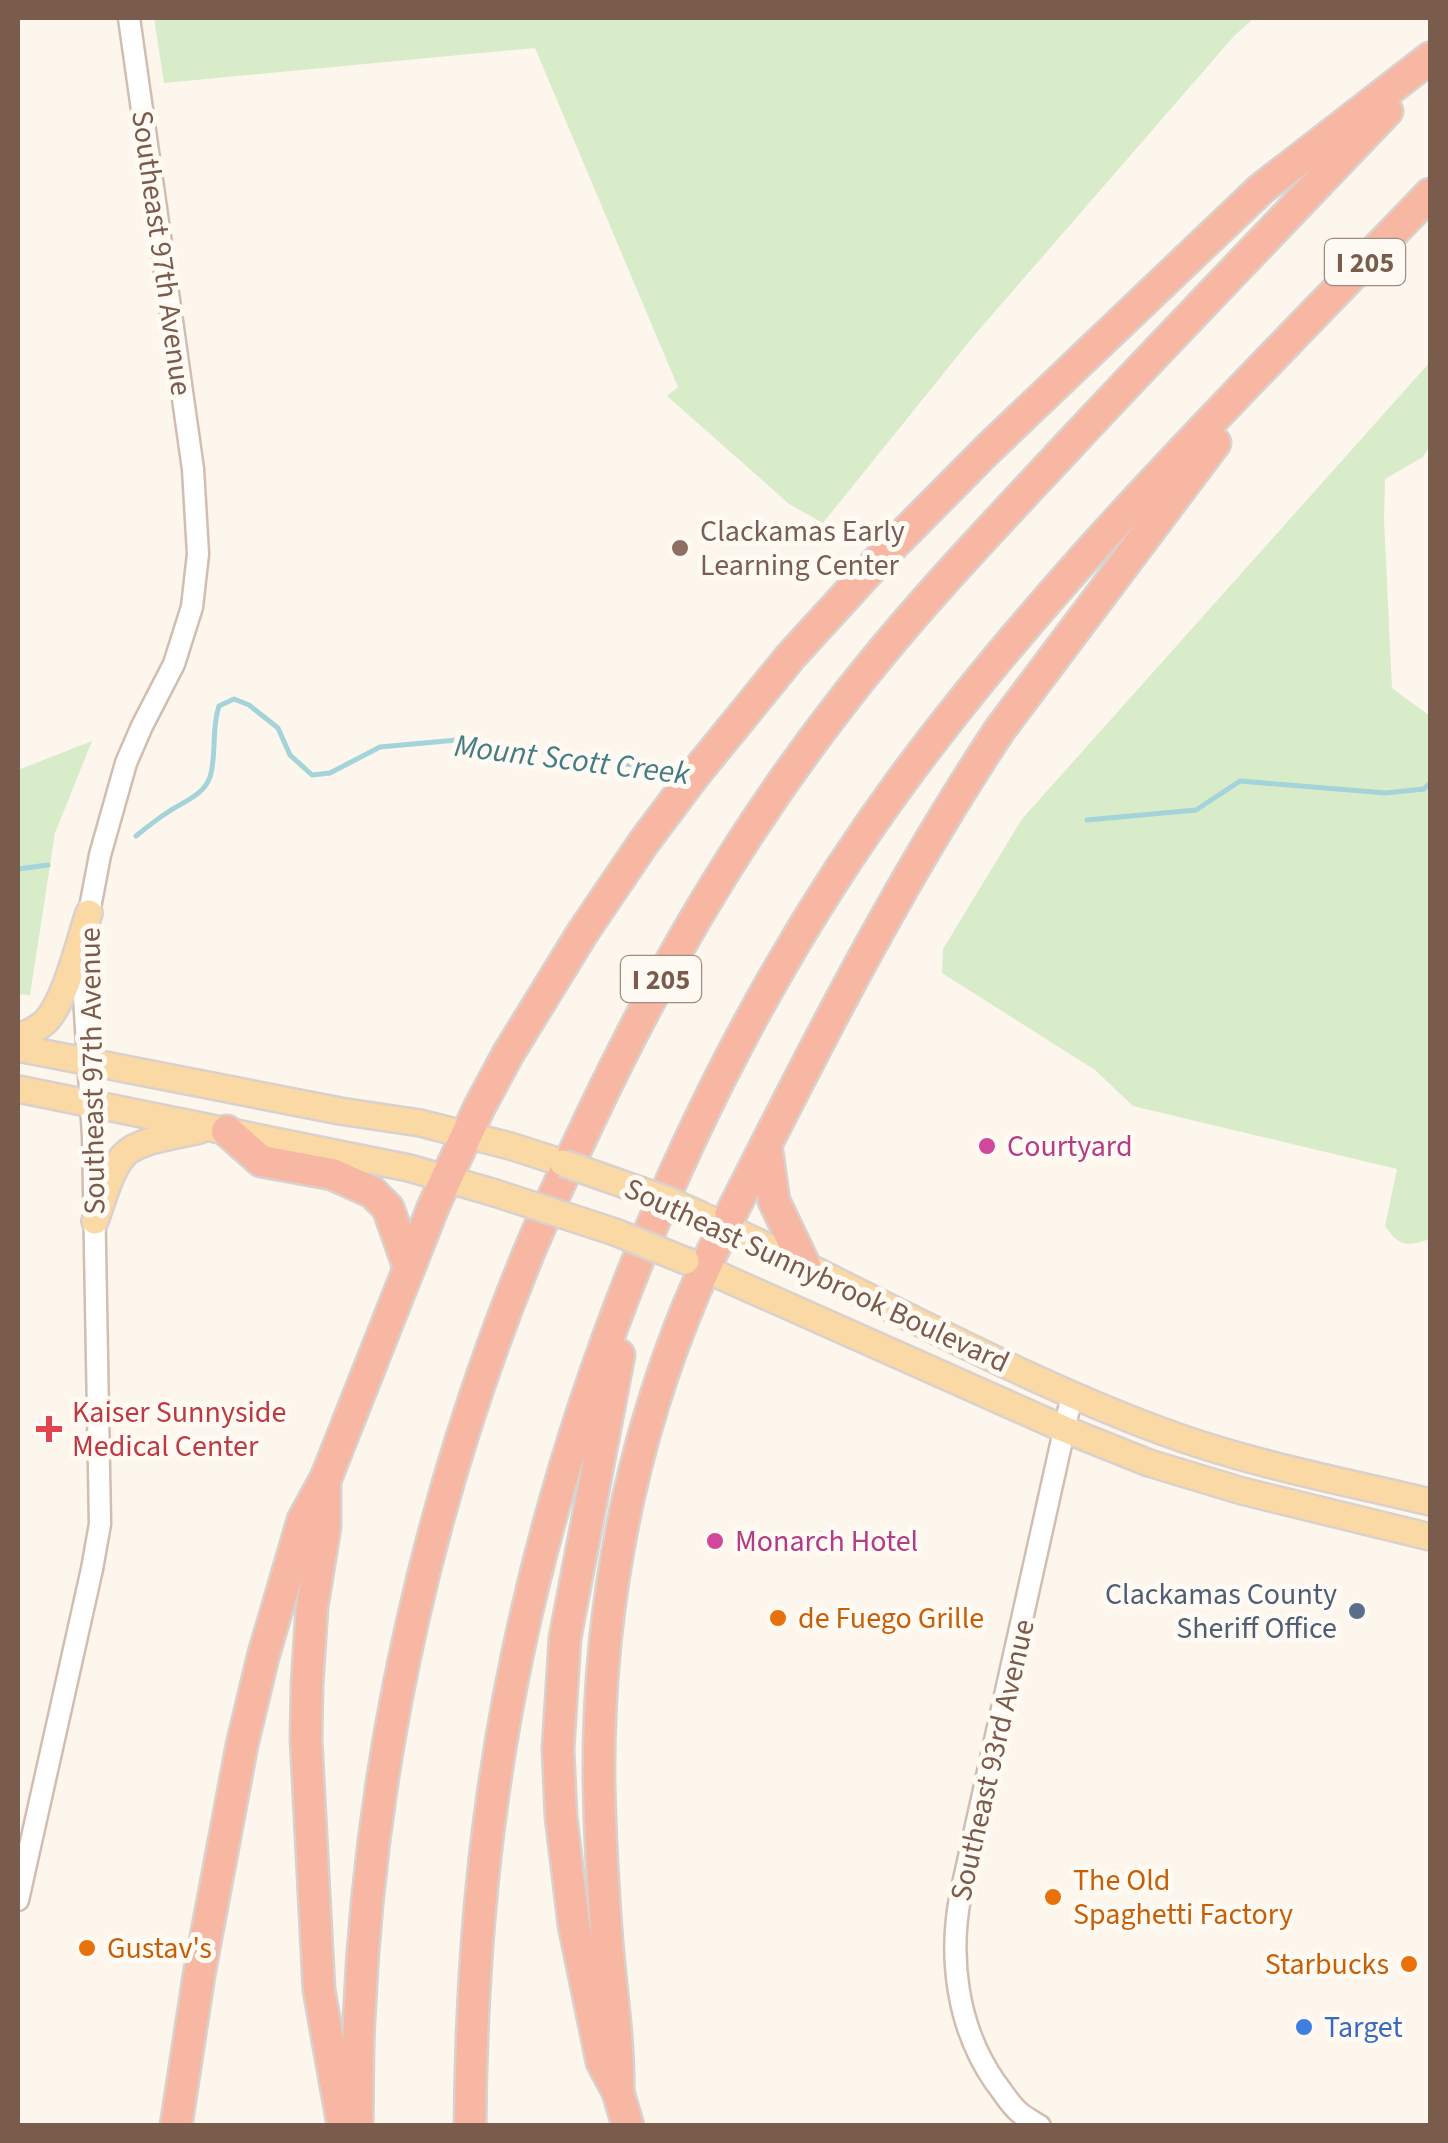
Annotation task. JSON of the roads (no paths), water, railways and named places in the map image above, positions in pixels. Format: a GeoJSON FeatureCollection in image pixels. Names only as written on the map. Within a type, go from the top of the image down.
{"type":"FeatureCollection","features":[{"type":"Feature","properties":{"kind":"highway"},"geometry":{"type":"LineString","coordinates":[[176,2126],[202,1958],[242,1745],[302,1520],[326,1478],[446,1178],[508,1054],[644,842],[695,774],[791,656],[887,551],[1248,202],[1430,61]]}},
{"type":"Feature","properties":{"kind":"highway","name":"I 205"},"geometry":{"type":"LineString","coordinates":[[358,2126],[359,2019],[379,1808],[421,1585],[458,1451],[491,1353],[532,1244],[613,1070],[674,954],[742,844],[840,704],[988,531],[1430,61]]}},
{"type":"Feature","properties":{"kind":"highway","name":"I 205"},"geometry":{"type":"LineString","coordinates":[[470,2126],[470,2062],[492,1801],[535,1579],[600,1360],[636,1263],[703,1114],[768,990],[831,883],[906,776],[1002,651],[1111,528],[1430,194]]}},
{"type":"Feature","properties":{"kind":"highway"},"geometry":{"type":"LineString","coordinates":[[618,2092],[599,1784],[605,1646],[630,1488],[681,1324],[695,1265],[714,1221],[766,1145],[907,880],[1000,728],[1300,330]]}},
{"type":"Feature","properties":{"kind":"highway"},"geometry":{"type":"LineString","coordinates":[[219,1129],[261,1161],[332,1174],[372,1192],[394,1220],[408,1268]]}},
{"type":"Feature","properties":{"kind":"highway"},"geometry":{"type":"LineString","coordinates":[[766,1145],[774,1201],[805,1266]]}},
{"type":"Feature","properties":{"kind":"highway"},"geometry":{"type":"LineString","coordinates":[[628,2126],[618,2092],[602,2062],[574,1926],[558,1749],[565,1638],[636,1263]]}},
{"type":"Feature","properties":{"kind":"highway"},"geometry":{"type":"LineString","coordinates":[[326,1478],[324,1527],[310,1626],[306,1738],[319,1990],[343,2126]]}},
{"type":"Feature","properties":{"kind":"main road"},"geometry":{"type":"LineString","coordinates":[[18,1038],[52,1012],[88,913]]}},
{"type":"Feature","properties":{"kind":"main road","name":"Southeast Sunnybrook Boulevard"},"geometry":{"type":"LineString","coordinates":[[18,1048],[420,1123],[510,1146],[617,1181],[714,1221],[1072,1394],[1182,1439],[1430,1502]]}},
{"type":"Feature","properties":{"kind":"main road","name":"Southeast Sunnybrook Boulevard"},"geometry":{"type":"LineString","coordinates":[[18,1089],[408,1168],[495,1193],[615,1232],[1064,1429],[1181,1474],[1430,1537]]}},
{"type":"Feature","properties":{"kind":"main road"},"geometry":{"type":"LineString","coordinates":[[95,1221],[112,1176],[128,1152],[154,1141],[219,1129]]}},
{"type":"Feature","properties":{"kind":"main road"},"geometry":{"type":"LineString","coordinates":[[1277,1499],[1294,1491],[1339,1497],[1351,1491],[1354,1484]]}},
{"type":"Feature","properties":{"kind":"street","name":"Southeast 97th Avenue"},"geometry":{"type":"LineString","coordinates":[[18,1900],[100,1524],[95,1221],[84,997],[88,913],[110,816],[130,753],[182,644],[192,607],[198,554],[193,469],[129,18]]}},
{"type":"Feature","properties":{"kind":"street","name":"Southeast 93rd Avenue"},"geometry":{"type":"LineString","coordinates":[[1040,2126],[1023,2120],[991,2076],[967,2024],[956,1969],[956,1935],[961,1893],[1072,1394]]}},
{"type":"Feature","properties":{"kind":"water"},"geometry":{"type":"Polygon","coordinates":[[[820,1532],[844,1538],[841,1548],[831,1555],[808,1549],[811,1538],[820,1532]]]}},
{"type":"Feature","properties":{"kind":"waterway","name":"Mount Scott Creek"},"geometry":{"type":"LineString","coordinates":[[136,836],[207,783],[219,706],[234,699],[249,705],[278,728],[290,755],[312,775],[330,773],[380,747],[457,740],[683,772]]}},
{"type":"Feature","properties":{"kind":"waterway","name":"Mount Scott Creek"},"geometry":{"type":"LineString","coordinates":[[1087,820],[1196,810],[1240,781],[1386,793],[1424,789],[1430,783]]}},
{"type":"Feature","properties":{"kind":"waterway","name":"Mount Scott Creek"},"geometry":{"type":"LineString","coordinates":[[18,869],[48,865]]}},
{"type":"Feature","properties":{"kind":"place","name":"Clackamas Early Learning Center"},"geometry":{"type":"Point","coordinates":[680,548]}},
{"type":"Feature","properties":{"kind":"place","name":"Courtyard"},"geometry":{"type":"Point","coordinates":[987,1146]}},
{"type":"Feature","properties":{"kind":"place","name":"Kaiser Sunnyside Medical Center"},"geometry":{"type":"Point","coordinates":[49,1429]}},
{"type":"Feature","properties":{"kind":"place","name":"Monarch Hotel"},"geometry":{"type":"Point","coordinates":[715,1541]}},
{"type":"Feature","properties":{"kind":"place","name":"Clackamas County Sheriff Office"},"geometry":{"type":"Point","coordinates":[1357,1611]}},
{"type":"Feature","properties":{"kind":"place","name":"de Fuego Grille"},"geometry":{"type":"Point","coordinates":[778,1618]}},
{"type":"Feature","properties":{"kind":"place","name":"The Old Spaghetti Factory"},"geometry":{"type":"Point","coordinates":[1053,1897]}},
{"type":"Feature","properties":{"kind":"place","name":"Gustav's"},"geometry":{"type":"Point","coordinates":[87,1948]}},
{"type":"Feature","properties":{"kind":"place","name":"Starbucks"},"geometry":{"type":"Point","coordinates":[1409,1964]}},
{"type":"Feature","properties":{"kind":"place","name":"Target"},"geometry":{"type":"Point","coordinates":[1304,2027]}}]}
